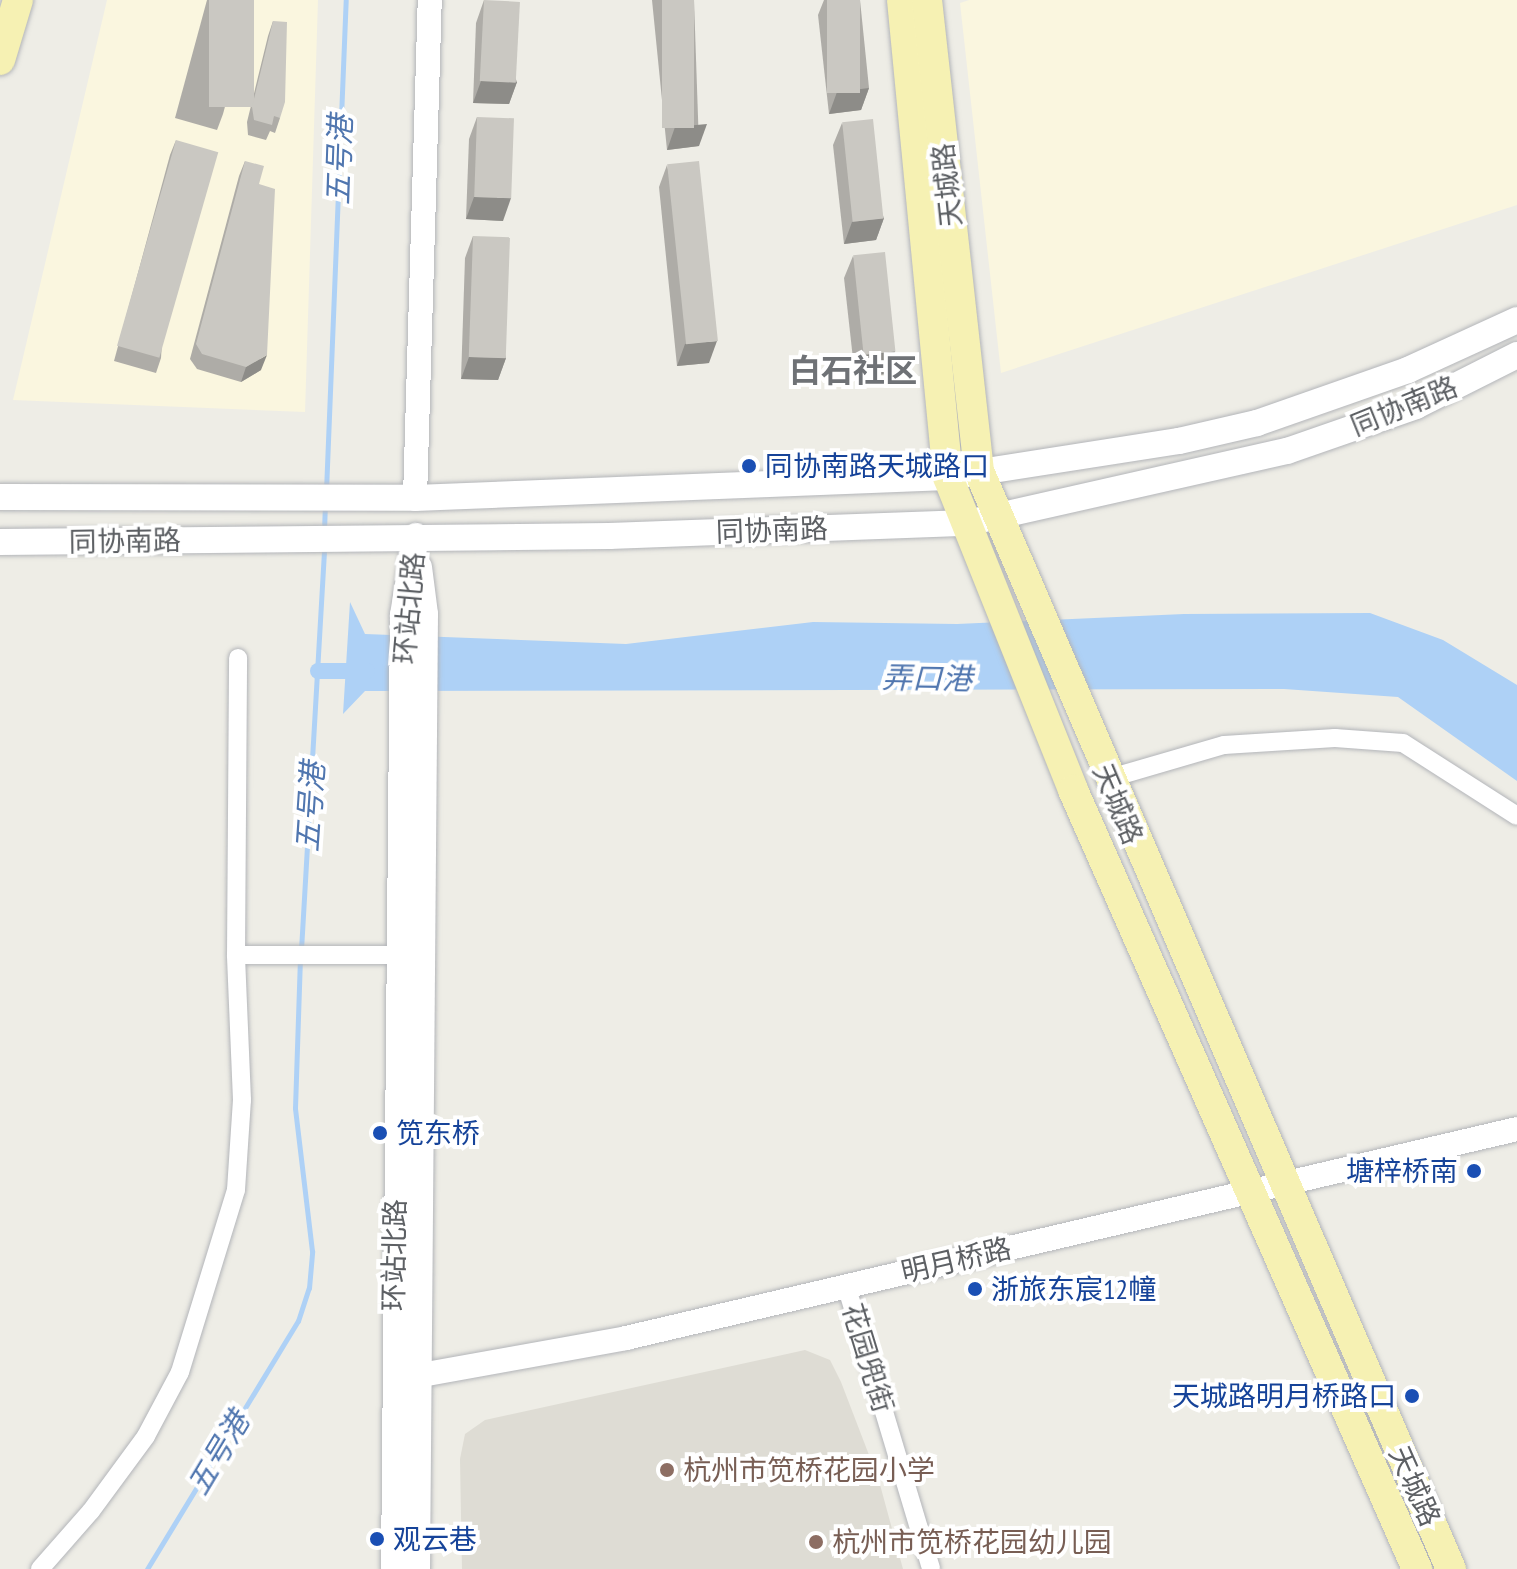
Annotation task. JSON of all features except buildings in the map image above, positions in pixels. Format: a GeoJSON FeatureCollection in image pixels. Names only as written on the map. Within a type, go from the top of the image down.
{"type":"FeatureCollection","features":[{"type":"Feature","properties":{"kind":"main road"},"geometry":{"type":"LineString","coordinates":[[0,60],[18,0]]}},
{"type":"Feature","properties":{"kind":"main road","name":"天城路"},"geometry":{"type":"LineString","coordinates":[[902,0],[948,477],[1042,714],[1248,1191],[1417,1569]]}},
{"type":"Feature","properties":{"kind":"main road","name":"天城路"},"geometry":{"type":"LineString","coordinates":[[927,0],[979,471],[1107,779],[1451,1569]]}},
{"type":"Feature","properties":{"kind":"main road","name":"同协南路"},"geometry":{"type":"LineString","coordinates":[[0,497],[415,498],[948,477],[1179,441],[1257,423],[1408,370],[1517,320]]}},
{"type":"Feature","properties":{"kind":"main road","name":"同协南路"},"geometry":{"type":"LineString","coordinates":[[0,542],[609,536],[967,523],[1287,451],[1416,406],[1517,355]]}},
{"type":"Feature","properties":{"kind":"main road","name":"环站北路"},"geometry":{"type":"LineString","coordinates":[[416,536],[413,716],[399,955],[405,1378],[417,1569]]}},
{"type":"Feature","properties":{"kind":"main road","name":"环站北路"},"geometry":{"type":"LineString","coordinates":[[394,1569],[405,1378]]}},
{"type":"Feature","properties":{"kind":"street"},"geometry":{"type":"LineString","coordinates":[[415,498],[430,0]]}},
{"type":"Feature","properties":{"kind":"street"},"geometry":{"type":"LineString","coordinates":[[40,1569],[91,1511],[146,1436],[180,1372],[221,1248],[236,1190],[242,1100],[236,955],[238,658]]}},
{"type":"Feature","properties":{"kind":"street"},"geometry":{"type":"LineString","coordinates":[[1107,779],[1224,745],[1335,738],[1403,743],[1517,816]]}},
{"type":"Feature","properties":{"kind":"street"},"geometry":{"type":"LineString","coordinates":[[236,955],[399,955]]}},
{"type":"Feature","properties":{"kind":"street","name":"明月桥路"},"geometry":{"type":"LineString","coordinates":[[405,1378],[626,1338],[1248,1191],[1281,1180],[1517,1129]]}},
{"type":"Feature","properties":{"kind":"street","name":"花园兜街"},"geometry":{"type":"LineString","coordinates":[[846,1285],[931,1569]]}},
{"type":"Feature","properties":{"kind":"shaded area"},"geometry":{"type":"Polygon","coordinates":[[[107,0],[318,0],[305,412],[13,400],[107,0]]]}},
{"type":"Feature","properties":{"kind":"shaded area"},"geometry":{"type":"Polygon","coordinates":[[[969,0],[1517,0],[1517,205],[1001,373],[960,3],[969,0]]]}},
{"type":"Feature","properties":{"kind":"shaded area","name":"杭州市笕桥花园小学"},"geometry":{"type":"Polygon","coordinates":[[[805,1350],[830,1360],[841,1382],[879,1481],[903,1569],[462,1569],[460,1459],[465,1434],[485,1420],[805,1350]]]}},
{"type":"Feature","properties":{"kind":"water"},"geometry":{"type":"Polygon","coordinates":[[[350,602],[365,634],[626,644],[813,622],[957,624],[1184,614],[1370,613],[1443,640],[1517,685],[1517,781],[1398,697],[1284,689],[365,691],[343,714],[350,602]]]}},
{"type":"Feature","properties":{"kind":"waterway","name":"五号港"},"geometry":{"type":"LineString","coordinates":[[326,491],[346,0]]}},
{"type":"Feature","properties":{"kind":"waterway","name":"五号港"},"geometry":{"type":"LineString","coordinates":[[324,531],[325,505]]}},
{"type":"Feature","properties":{"kind":"waterway","name":"五号港"},"geometry":{"type":"LineString","coordinates":[[301,950],[324,549]]}},
{"type":"Feature","properties":{"kind":"waterway","name":"弄口港"},"geometry":{"type":"LineString","coordinates":[[318,671],[367,671]]}},
{"type":"Feature","properties":{"kind":"waterway","name":"五号港"},"geometry":{"type":"LineString","coordinates":[[147,1569],[298,1321],[309,1288],[312,1251],[295,1108],[300,960]]}},
{"type":"Feature","properties":{"kind":"place","name":"同协南路天城路口"},"geometry":{"type":"Point","coordinates":[749,466]}},
{"type":"Feature","properties":{"kind":"place","name":"笕东桥"},"geometry":{"type":"Point","coordinates":[380,1133]}},
{"type":"Feature","properties":{"kind":"place","name":"塘梓桥南"},"geometry":{"type":"Point","coordinates":[1474,1171]}},
{"type":"Feature","properties":{"kind":"place","name":"浙旅东宸12幢"},"geometry":{"type":"Point","coordinates":[975,1289]}},
{"type":"Feature","properties":{"kind":"place","name":"天城路明月桥路口"},"geometry":{"type":"Point","coordinates":[1412,1396]}},
{"type":"Feature","properties":{"kind":"place","name":"杭州市笕桥花园小学"},"geometry":{"type":"Point","coordinates":[667,1470]}},
{"type":"Feature","properties":{"kind":"place","name":"观云巷"},"geometry":{"type":"Point","coordinates":[377,1539]}},
{"type":"Feature","properties":{"kind":"place","name":"杭州市笕桥花园幼儿园"},"geometry":{"type":"Point","coordinates":[816,1542]}},
{"type":"Feature","properties":{"kind":"district","name":"白石社区"},"geometry":{"type":"Point","coordinates":[853,370]}}]}
